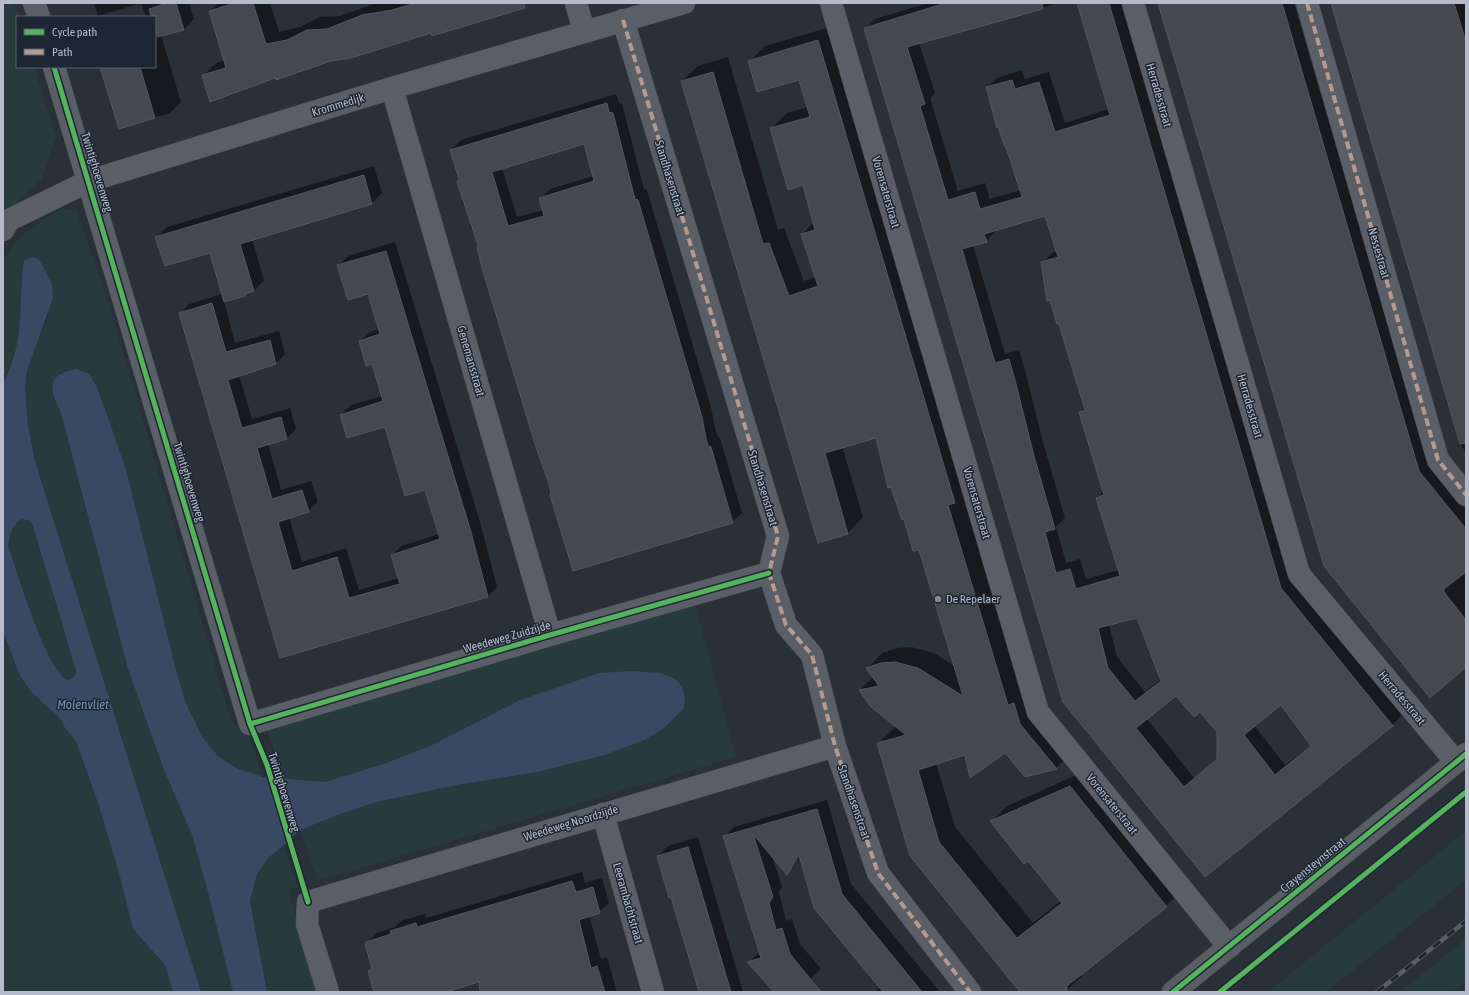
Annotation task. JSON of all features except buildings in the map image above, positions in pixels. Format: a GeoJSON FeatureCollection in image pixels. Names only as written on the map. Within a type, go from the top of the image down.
{"type":"FeatureCollection","features":[{"type":"Feature","properties":{"kind":"main road","name":"Crayensteynstraat"},"geometry":{"type":"LineString","coordinates":[[1173,992],[1461,758]]}},
{"type":"Feature","properties":{"kind":"street"},"geometry":{"type":"LineString","coordinates":[[34,3],[39,16]]}},
{"type":"Feature","properties":{"kind":"street"},"geometry":{"type":"LineString","coordinates":[[576,3],[584,31]]}},
{"type":"Feature","properties":{"kind":"street","name":"Krommedijk"},"geometry":{"type":"LineString","coordinates":[[3,230],[9,220],[89,181],[392,88],[684,3]]}},
{"type":"Feature","properties":{"kind":"street","name":"Vorensaterstraat"},"geometry":{"type":"LineString","coordinates":[[831,3],[1038,712],[1229,947]]}},
{"type":"Feature","properties":{"kind":"street","name":"Herradesstraat"},"geometry":{"type":"LineString","coordinates":[[1133,3],[1299,574],[1461,758]]}},
{"type":"Feature","properties":{"kind":"street","name":"Nessestraat"},"geometry":{"type":"LineString","coordinates":[[1307,3],[1438,460],[1466,495]]}},
{"type":"Feature","properties":{"kind":"street","name":"Standhasenstraat"},"geometry":{"type":"LineString","coordinates":[[623,20],[778,536],[769,573],[786,625],[812,655],[835,746],[878,873],[970,992]]}},
{"type":"Feature","properties":{"kind":"street","name":"Twintighoevenweg"},"geometry":{"type":"LineString","coordinates":[[54,68],[250,724]]}},
{"type":"Feature","properties":{"kind":"street","name":"Genemansstraat"},"geometry":{"type":"LineString","coordinates":[[392,88],[550,635]]}},
{"type":"Feature","properties":{"kind":"street","name":"Weedeweg Zuidzijde"},"geometry":{"type":"LineString","coordinates":[[250,724],[550,635],[769,573]]}},
{"type":"Feature","properties":{"kind":"street","name":"Weedeweg Noordzijde"},"geometry":{"type":"LineString","coordinates":[[328,992],[307,924],[308,902],[835,746]]}},
{"type":"Feature","properties":{"kind":"street","name":"Leerambachtstraat"},"geometry":{"type":"LineString","coordinates":[[603,814],[653,992]]}},
{"type":"Feature","properties":{"kind":"green space"},"geometry":{"type":"Polygon","coordinates":[[[3,3],[14,3],[19,16],[16,16],[16,68],[34,68],[56,136],[42,179],[3,214],[3,3]]]}},
{"type":"Feature","properties":{"kind":"green space"},"geometry":{"type":"Polygon","coordinates":[[[61,209],[76,209],[113,318],[231,720],[237,728],[244,733],[248,733],[263,777],[237,767],[213,751],[201,736],[188,710],[179,682],[133,500],[105,406],[92,378],[87,373],[77,369],[53,396],[61,413],[128,669],[164,770],[192,835],[233,992],[201,992],[35,461],[26,417],[25,383],[31,357],[49,313],[21,279],[22,315],[17,349],[3,382],[3,262],[13,245],[20,238],[35,225],[61,209]]]}},
{"type":"Feature","properties":{"kind":"green space"},"geometry":{"type":"Polygon","coordinates":[[[23,519],[30,521],[33,526],[76,671],[75,676],[68,680],[59,672],[41,640],[8,545],[14,527],[23,519]]]}},
{"type":"Feature","properties":{"kind":"green space"},"geometry":{"type":"Polygon","coordinates":[[[694,601],[736,757],[317,881],[300,830],[377,802],[462,784],[538,772],[684,708],[685,697],[682,687],[599,673],[520,700],[430,746],[386,763],[325,782],[283,779],[266,727],[694,601]]]}},
{"type":"Feature","properties":{"kind":"green space"},"geometry":{"type":"Polygon","coordinates":[[[3,632],[20,676],[31,692],[60,718],[65,728],[76,741],[99,806],[119,873],[133,929],[165,965],[173,992],[3,992],[3,632]]]}},
{"type":"Feature","properties":{"kind":"green space"},"geometry":{"type":"Polygon","coordinates":[[[1466,831],[1466,880],[1326,992],[1268,992],[1466,831]]]}},
{"type":"Feature","properties":{"kind":"green space"},"geometry":{"type":"Polygon","coordinates":[[[283,846],[298,887],[291,888],[290,895],[318,992],[267,992],[250,901],[257,874],[269,856],[283,846]]]}},
{"type":"Feature","properties":{"kind":"green space"},"geometry":{"type":"Polygon","coordinates":[[[1466,939],[1466,982],[1453,992],[1400,992],[1466,939]]]}},
{"type":"Feature","properties":{"kind":"water","name":"Molenvliet"},"geometry":{"type":"Polygon","coordinates":[[[32,257],[39,259],[52,284],[53,298],[27,371],[25,389],[28,426],[35,461],[201,992],[173,992],[165,965],[133,929],[119,873],[99,806],[76,741],[65,728],[60,718],[31,692],[20,676],[3,632],[3,382],[11,365],[18,338],[24,260],[32,257]],[[23,519],[16,524],[12,530],[8,545],[25,597],[42,640],[59,673],[68,680],[75,676],[76,671],[33,526],[30,521],[23,519]]]}},
{"type":"Feature","properties":{"kind":"water"},"geometry":{"type":"Polygon","coordinates":[[[77,369],[89,374],[97,387],[126,470],[185,701],[202,737],[218,756],[237,768],[263,777],[325,782],[386,763],[430,746],[520,700],[599,673],[632,671],[660,673],[675,679],[682,687],[685,697],[684,708],[664,728],[644,740],[605,755],[538,772],[462,784],[377,802],[300,830],[269,857],[257,874],[250,901],[267,992],[233,992],[192,835],[164,770],[128,669],[61,413],[54,397],[53,384],[55,379],[67,371],[77,369]]]}},
{"type":"Feature","properties":{"kind":"railway"},"geometry":{"type":"LineString","coordinates":[[1377,992],[1466,921]]}},
{"type":"Feature","properties":{"kind":"marked path"},"geometry":{"type":"LineString","coordinates":[[1307,3],[1438,460],[1466,495]]}},
{"type":"Feature","properties":{"kind":"marked path"},"geometry":{"type":"LineString","coordinates":[[623,20],[778,536],[769,573],[786,625],[812,655],[835,746],[878,873],[970,992]]}},
{"type":"Feature","properties":{"kind":"cycle path"},"geometry":{"type":"LineString","coordinates":[[54,68],[250,724],[267,765],[308,902]]}},
{"type":"Feature","properties":{"kind":"cycle path"},"geometry":{"type":"LineString","coordinates":[[250,724],[550,635],[769,573]]}},
{"type":"Feature","properties":{"kind":"cycle path"},"geometry":{"type":"LineString","coordinates":[[1173,992],[1466,754]]}},
{"type":"Feature","properties":{"kind":"cycle path"},"geometry":{"type":"LineString","coordinates":[[1220,992],[1466,792]]}},
{"type":"Feature","properties":{"kind":"place","name":"De Repelaer"},"geometry":{"type":"Point","coordinates":[938,599]}}]}
